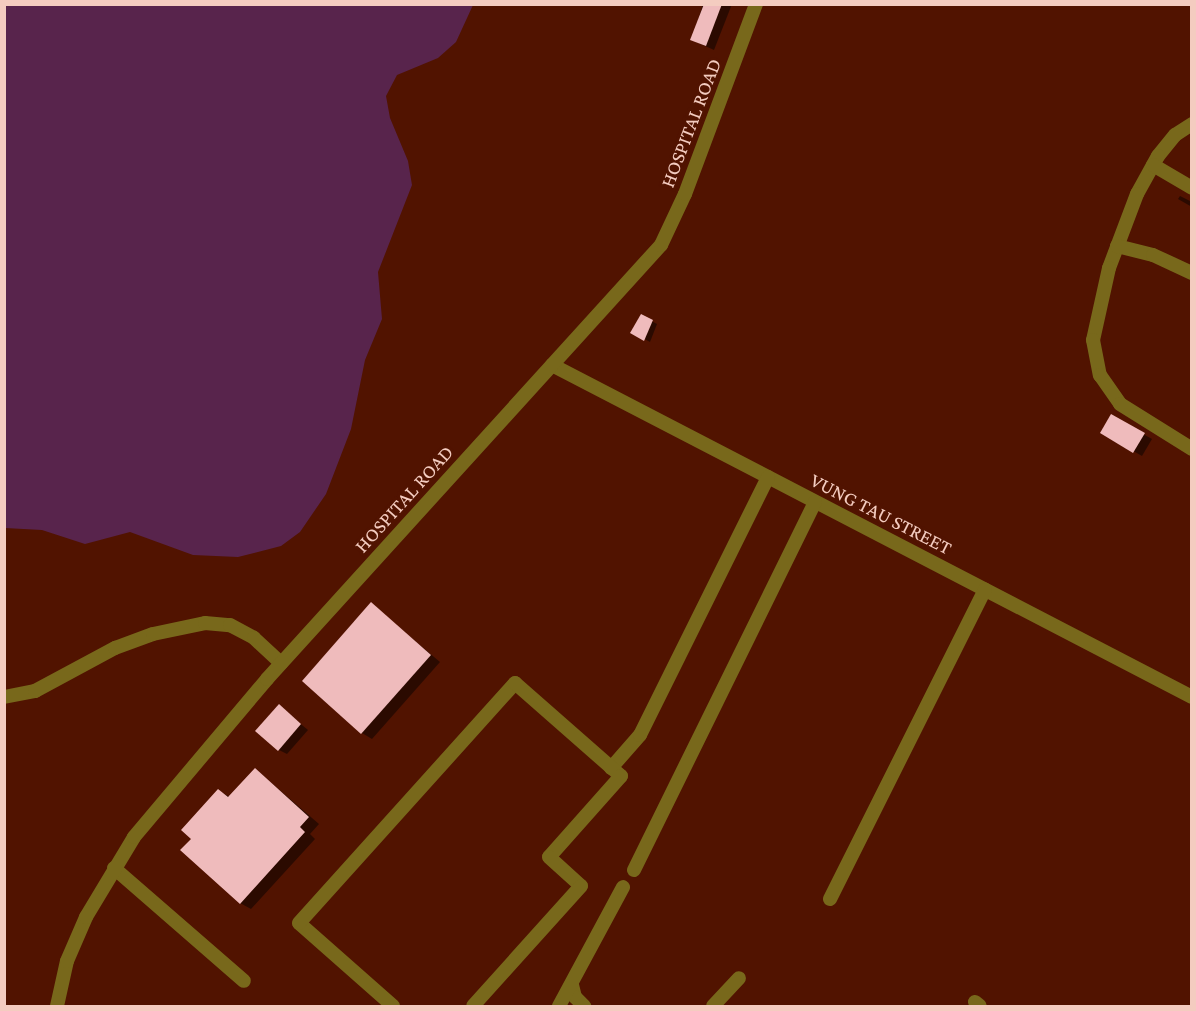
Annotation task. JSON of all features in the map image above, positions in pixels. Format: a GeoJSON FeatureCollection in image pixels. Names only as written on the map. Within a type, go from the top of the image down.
{"type":"FeatureCollection","features":[{"type":"Feature","properties":{"kind":"street","name":"HOSPITAL ROAD"},"geometry":{"type":"LineString","coordinates":[[57,1006],[67,961],[114,868],[134,837],[281,663],[661,245],[685,194],[756,4]]}},
{"type":"Feature","properties":{"kind":"street"},"geometry":{"type":"LineString","coordinates":[[1191,124],[1175,135],[1153,165],[1137,194],[1117,246],[1093,340],[1100,375],[1120,404],[1191,449]]}},
{"type":"Feature","properties":{"kind":"street"},"geometry":{"type":"LineString","coordinates":[[1153,165],[1191,188]]}},
{"type":"Feature","properties":{"kind":"street"},"geometry":{"type":"LineString","coordinates":[[1117,246],[1153,255],[1191,273]]}},
{"type":"Feature","properties":{"kind":"street","name":"VUNG TAU STREET"},"geometry":{"type":"LineString","coordinates":[[552,365],[1191,697]]}},
{"type":"Feature","properties":{"kind":"street"},"geometry":{"type":"LineString","coordinates":[[612,768],[640,735],[768,477]]}},
{"type":"Feature","properties":{"kind":"street"},"geometry":{"type":"LineString","coordinates":[[634,870],[815,502]]}},
{"type":"Feature","properties":{"kind":"street"},"geometry":{"type":"LineString","coordinates":[[830,899],[986,590]]}},
{"type":"Feature","properties":{"kind":"street"},"geometry":{"type":"LineString","coordinates":[[4,697],[35,691],[115,648],[153,634],[205,623],[238,629],[254,638],[281,663]]}},
{"type":"Feature","properties":{"kind":"street"},"geometry":{"type":"LineString","coordinates":[[393,1006],[299,923],[515,683],[621,777],[549,857],[581,886],[473,1006]]}},
{"type":"Feature","properties":{"kind":"street"},"geometry":{"type":"LineString","coordinates":[[114,868],[244,981]]}},
{"type":"Feature","properties":{"kind":"street"},"geometry":{"type":"LineString","coordinates":[[559,1006],[623,887]]}},
{"type":"Feature","properties":{"kind":"street"},"geometry":{"type":"LineString","coordinates":[[713,1006],[739,978]]}},
{"type":"Feature","properties":{"kind":"street"},"geometry":{"type":"LineString","coordinates":[[572,985],[575,997],[584,1006]]}},
{"type":"Feature","properties":{"kind":"shaded area"},"geometry":{"type":"Polygon","coordinates":[[[4,5],[473,5],[456,42],[438,58],[397,75],[386,96],[390,118],[408,161],[412,185],[378,272],[382,319],[365,360],[351,429],[326,494],[300,532],[281,546],[238,557],[193,555],[130,532],[85,544],[42,530],[5,528],[4,5]]]}},
{"type":"Feature","properties":{"kind":"building"},"geometry":{"type":"Polygon","coordinates":[[[704,4],[722,4],[706,46],[690,40],[704,4]]]}},
{"type":"Feature","properties":{"kind":"building"},"geometry":{"type":"Polygon","coordinates":[[[641,314],[653,320],[644,341],[630,333],[641,314]]]}},
{"type":"Feature","properties":{"kind":"building"},"geometry":{"type":"Polygon","coordinates":[[[1111,414],[1145,433],[1133,453],[1100,433],[1111,414]]]}},
{"type":"Feature","properties":{"kind":"building"},"geometry":{"type":"Polygon","coordinates":[[[371,602],[431,655],[361,734],[302,681],[371,602]]]}},
{"type":"Feature","properties":{"kind":"building"},"geometry":{"type":"Polygon","coordinates":[[[279,704],[301,724],[278,751],[255,731],[279,704]]]}},
{"type":"Feature","properties":{"kind":"building"},"geometry":{"type":"Polygon","coordinates":[[[255,768],[309,817],[300,827],[305,832],[240,904],[180,850],[191,839],[181,830],[218,789],[228,797],[255,768]]]}}]}
